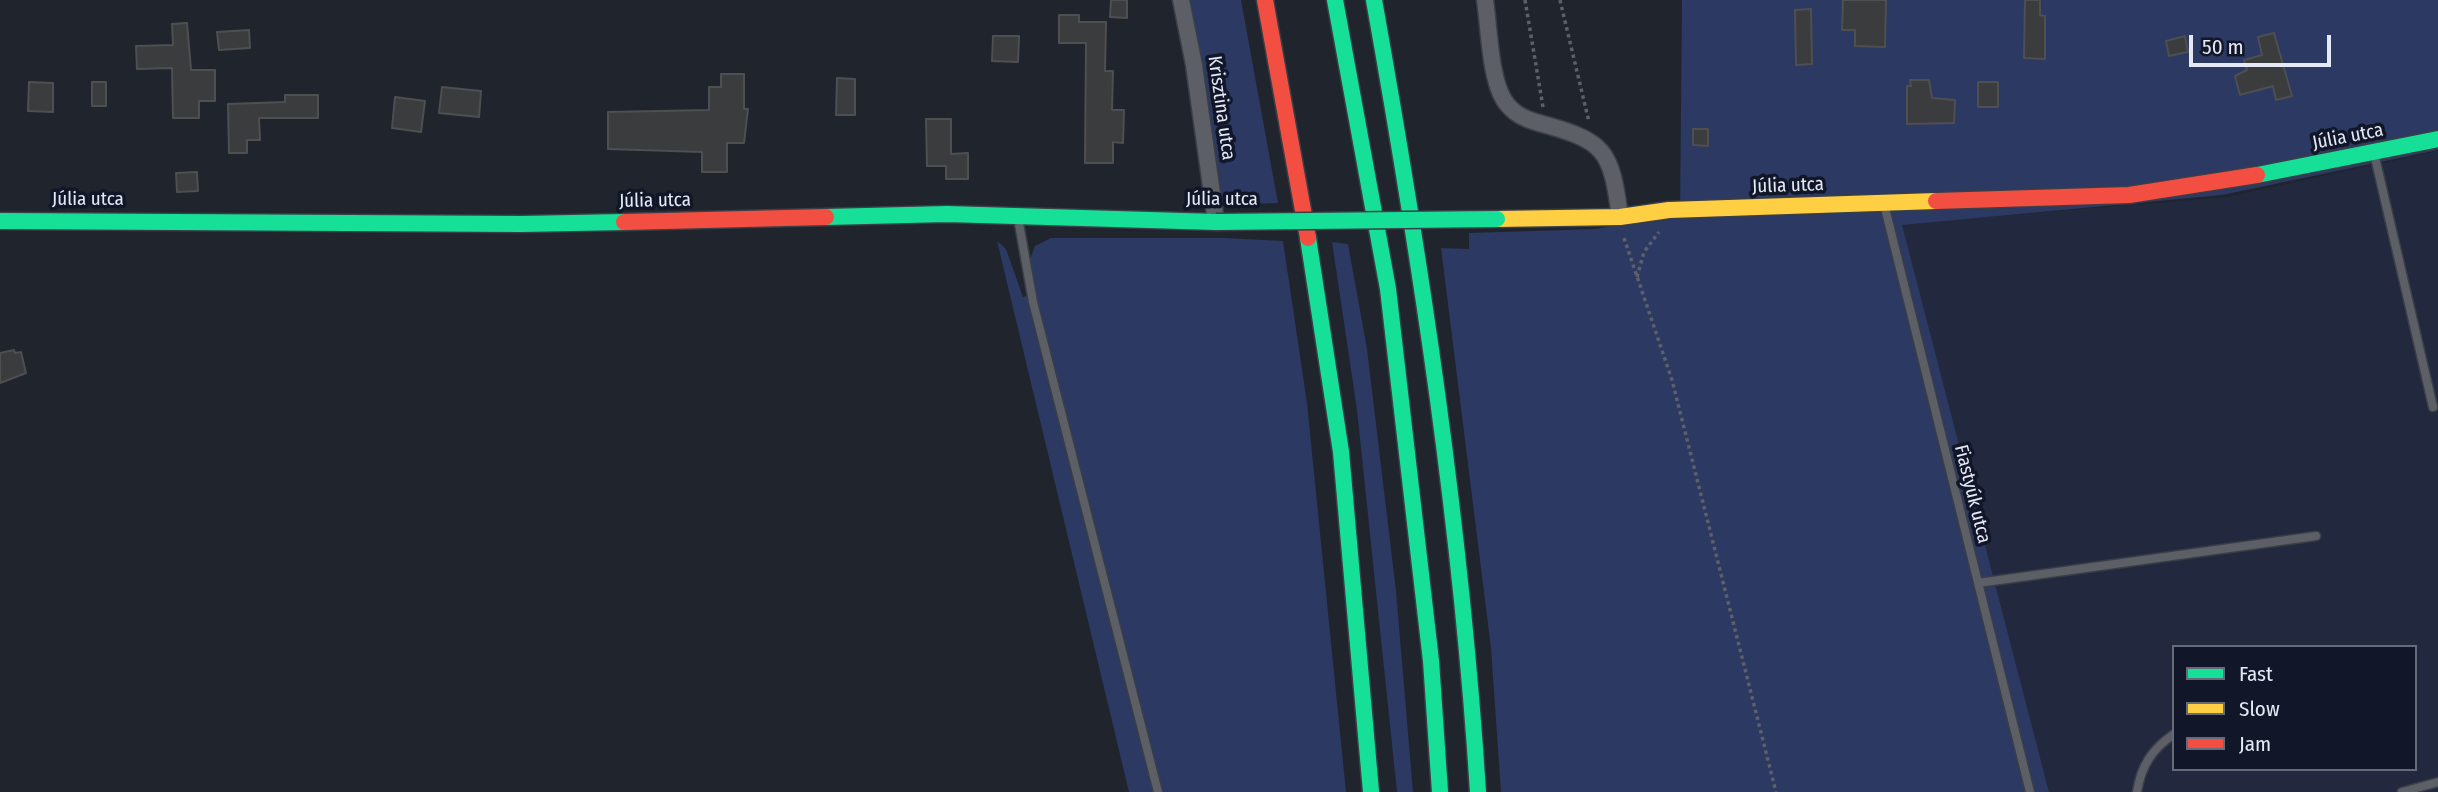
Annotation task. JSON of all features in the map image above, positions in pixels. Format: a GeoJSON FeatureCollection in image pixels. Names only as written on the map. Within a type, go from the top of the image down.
{"type":"FeatureCollection","features":[{"type":"Feature","properties":{"kind":"main road"},"geometry":{"type":"LineString","coordinates":[[1265,0],[1312,258],[1341,452],[1371,792]]}},
{"type":"Feature","properties":{"kind":"main road"},"geometry":{"type":"LineString","coordinates":[[1335,0],[1388,289],[1431,661],[1440,792]]}},
{"type":"Feature","properties":{"kind":"main road"},"geometry":{"type":"LineString","coordinates":[[1374,0],[1425,288],[1468,657],[1478,792]]}},
{"type":"Feature","properties":{"kind":"main road","name":"Júlia utca"},"geometry":{"type":"LineString","coordinates":[[0,220],[521,224],[947,214],[1216,222],[1620,217],[1682,210],[2129,195],[2220,183],[2438,139]]}},
{"type":"Feature","properties":{"kind":"street","name":"Krisztina utca"},"geometry":{"type":"LineString","coordinates":[[1181,0],[1194,65],[1216,222]]}},
{"type":"Feature","properties":{"kind":"street"},"geometry":{"type":"LineString","coordinates":[[1485,0],[1503,98],[1524,118],[1578,133],[1596,144],[1606,156],[1613,174],[1620,217]]}},
{"type":"Feature","properties":{"kind":"lane"},"geometry":{"type":"LineString","coordinates":[[2374,153],[2432,408]]}},
{"type":"Feature","properties":{"kind":"lane","name":"Fiastyúk utca"},"geometry":{"type":"LineString","coordinates":[[1884,204],[2030,792]]}},
{"type":"Feature","properties":{"kind":"lane"},"geometry":{"type":"LineString","coordinates":[[1018,218],[1033,302],[1158,792]]}},
{"type":"Feature","properties":{"kind":"lane"},"geometry":{"type":"LineString","coordinates":[[1978,583],[2316,536]]}},
{"type":"Feature","properties":{"kind":"lane"},"geometry":{"type":"LineString","coordinates":[[2137,792],[2147,759],[2172,736]]}},
{"type":"Feature","properties":{"kind":"lane"},"geometry":{"type":"LineString","coordinates":[[2402,792],[2438,782]]}},
{"type":"Feature","properties":{"kind":"path"},"geometry":{"type":"LineString","coordinates":[[1525,0],[1539,94],[1554,127]]}},
{"type":"Feature","properties":{"kind":"path"},"geometry":{"type":"LineString","coordinates":[[1560,0],[1585,112],[1596,144]]}},
{"type":"Feature","properties":{"kind":"path"},"geometry":{"type":"LineString","coordinates":[[1636,279],[1639,264],[1653,238],[1682,210]]}},
{"type":"Feature","properties":{"kind":"path"},"geometry":{"type":"LineString","coordinates":[[1620,217],[1636,279],[1672,380],[1776,792]]}},
{"type":"Feature","properties":{"kind":"shaded area"},"geometry":{"type":"Polygon","coordinates":[[[1181,0],[1241,0],[1278,203],[1220,205],[1181,0]]]}},
{"type":"Feature","properties":{"kind":"shaded area"},"geometry":{"type":"Polygon","coordinates":[[[1682,0],[2438,0],[2438,150],[2222,195],[1902,225],[2049,792],[1501,792],[1491,648],[1441,248],[1469,249],[1469,233],[1595,229],[1680,215],[1682,0]]]}},
{"type":"Feature","properties":{"kind":"shaded area"},"geometry":{"type":"Polygon","coordinates":[[[2438,151],[2438,792],[2049,792],[1901,224],[2227,197],[2438,151]]]}},
{"type":"Feature","properties":{"kind":"shaded area"},"geometry":{"type":"Polygon","coordinates":[[[1051,238],[1224,238],[1283,241],[1307,403],[1346,792],[1129,792],[997,241],[1006,249],[1023,297],[1035,294],[1030,259],[1035,246],[1051,238]]]}},
{"type":"Feature","properties":{"kind":"shaded area"},"geometry":{"type":"Polygon","coordinates":[[[1332,242],[1348,244],[1367,349],[1396,591],[1413,792],[1397,792],[1357,410],[1332,242]]]}},
{"type":"Feature","properties":{"kind":"building"},"geometry":{"type":"Polygon","coordinates":[[[1111,0],[1127,0],[1127,18],[1110,17],[1111,0]]]}},
{"type":"Feature","properties":{"kind":"building"},"geometry":{"type":"Polygon","coordinates":[[[1843,0],[1886,0],[1885,47],[1855,46],[1855,30],[1842,30],[1843,0]]]}},
{"type":"Feature","properties":{"kind":"building"},"geometry":{"type":"Polygon","coordinates":[[[2025,0],[2040,0],[2040,15],[2045,16],[2045,59],[2024,58],[2025,0]]]}},
{"type":"Feature","properties":{"kind":"building"},"geometry":{"type":"Polygon","coordinates":[[[1811,9],[1812,64],[1796,65],[1795,10],[1811,9]]]}},
{"type":"Feature","properties":{"kind":"building"},"geometry":{"type":"Polygon","coordinates":[[[1059,15],[1079,15],[1079,22],[1106,22],[1105,71],[1113,71],[1112,110],[1124,110],[1123,143],[1113,142],[1113,163],[1085,163],[1086,43],[1059,43],[1059,15]]]}},
{"type":"Feature","properties":{"kind":"building"},"geometry":{"type":"Polygon","coordinates":[[[187,23],[191,70],[215,70],[215,101],[199,101],[199,118],[173,118],[172,68],[137,69],[136,46],[173,45],[172,24],[187,23]]]}},
{"type":"Feature","properties":{"kind":"building"},"geometry":{"type":"Polygon","coordinates":[[[249,30],[250,48],[219,50],[217,32],[249,30]]]}},
{"type":"Feature","properties":{"kind":"building"},"geometry":{"type":"Polygon","coordinates":[[[2274,33],[2292,96],[2276,100],[2273,86],[2240,95],[2235,76],[2247,70],[2244,60],[2262,55],[2258,37],[2274,33]]]}},
{"type":"Feature","properties":{"kind":"building"},"geometry":{"type":"Polygon","coordinates":[[[993,36],[1019,36],[1018,62],[992,61],[993,36]]]}},
{"type":"Feature","properties":{"kind":"building"},"geometry":{"type":"Polygon","coordinates":[[[2185,36],[2188,52],[2169,56],[2166,41],[2185,36]]]}},
{"type":"Feature","properties":{"kind":"building"},"geometry":{"type":"Polygon","coordinates":[[[721,74],[744,74],[744,109],[748,109],[744,143],[727,143],[727,172],[702,172],[702,152],[608,149],[608,112],[709,110],[709,87],[721,87],[721,74]]]}},
{"type":"Feature","properties":{"kind":"building"},"geometry":{"type":"Polygon","coordinates":[[[837,78],[855,79],[855,115],[836,115],[837,78]]]}},
{"type":"Feature","properties":{"kind":"building"},"geometry":{"type":"Polygon","coordinates":[[[1910,80],[1929,80],[1932,98],[1955,100],[1954,123],[1907,124],[1907,86],[1911,86],[1910,80]]]}},
{"type":"Feature","properties":{"kind":"building"},"geometry":{"type":"Polygon","coordinates":[[[29,82],[53,83],[53,112],[28,111],[29,82]]]}},
{"type":"Feature","properties":{"kind":"building"},"geometry":{"type":"Polygon","coordinates":[[[92,82],[106,82],[106,106],[92,106],[92,82]]]}},
{"type":"Feature","properties":{"kind":"building"},"geometry":{"type":"Polygon","coordinates":[[[1978,82],[1998,82],[1998,107],[1978,107],[1978,82]]]}},
{"type":"Feature","properties":{"kind":"building"},"geometry":{"type":"Polygon","coordinates":[[[442,87],[481,91],[479,117],[439,113],[442,87]]]}},
{"type":"Feature","properties":{"kind":"building"},"geometry":{"type":"Polygon","coordinates":[[[285,95],[318,95],[318,118],[259,118],[260,140],[247,140],[247,153],[229,153],[228,104],[285,102],[285,95]]]}},
{"type":"Feature","properties":{"kind":"building"},"geometry":{"type":"Polygon","coordinates":[[[395,97],[425,101],[421,132],[392,128],[395,97]]]}},
{"type":"Feature","properties":{"kind":"building"},"geometry":{"type":"Polygon","coordinates":[[[926,119],[951,119],[951,154],[968,153],[968,179],[946,179],[946,166],[927,166],[926,119]]]}},
{"type":"Feature","properties":{"kind":"building"},"geometry":{"type":"Polygon","coordinates":[[[1693,129],[1708,129],[1708,146],[1693,145],[1693,129]]]}},
{"type":"Feature","properties":{"kind":"building"},"geometry":{"type":"Polygon","coordinates":[[[197,172],[198,191],[177,192],[176,173],[197,172]]]}},
{"type":"Feature","properties":{"kind":"building"},"geometry":{"type":"Polygon","coordinates":[[[14,350],[15,353],[21,352],[26,373],[0,383],[0,353],[14,350]]]}},
{"type":"Feature","properties":{"kind":"traffic: fast"},"geometry":{"type":"LineString","coordinates":[[1335,0],[1388,289],[1431,661],[1440,792]]}},
{"type":"Feature","properties":{"kind":"traffic: fast"},"geometry":{"type":"LineString","coordinates":[[1374,0],[1408,197],[1437,394],[1461,593],[1478,792]]}},
{"type":"Feature","properties":{"kind":"traffic: fast"},"geometry":{"type":"LineString","coordinates":[[2257,175],[2438,139]]}},
{"type":"Feature","properties":{"kind":"traffic: fast"},"geometry":{"type":"LineString","coordinates":[[826,217],[947,214],[1216,222]]}},
{"type":"Feature","properties":{"kind":"traffic: fast"},"geometry":{"type":"LineString","coordinates":[[1216,222],[1497,219]]}},
{"type":"Feature","properties":{"kind":"traffic: fast"},"geometry":{"type":"LineString","coordinates":[[0,221],[521,224],[624,222]]}},
{"type":"Feature","properties":{"kind":"traffic: fast"},"geometry":{"type":"LineString","coordinates":[[1308,238],[1341,452],[1371,792]]}},
{"type":"Feature","properties":{"kind":"traffic: slow"},"geometry":{"type":"LineString","coordinates":[[1497,219],[1620,217],[1669,210],[1936,201]]}},
{"type":"Feature","properties":{"kind":"traffic: jam"},"geometry":{"type":"LineString","coordinates":[[1265,0],[1308,238]]}},
{"type":"Feature","properties":{"kind":"traffic: jam"},"geometry":{"type":"LineString","coordinates":[[1936,201],[2129,195],[2257,175]]}},
{"type":"Feature","properties":{"kind":"traffic: jam"},"geometry":{"type":"LineString","coordinates":[[624,222],[826,217]]}}]}
